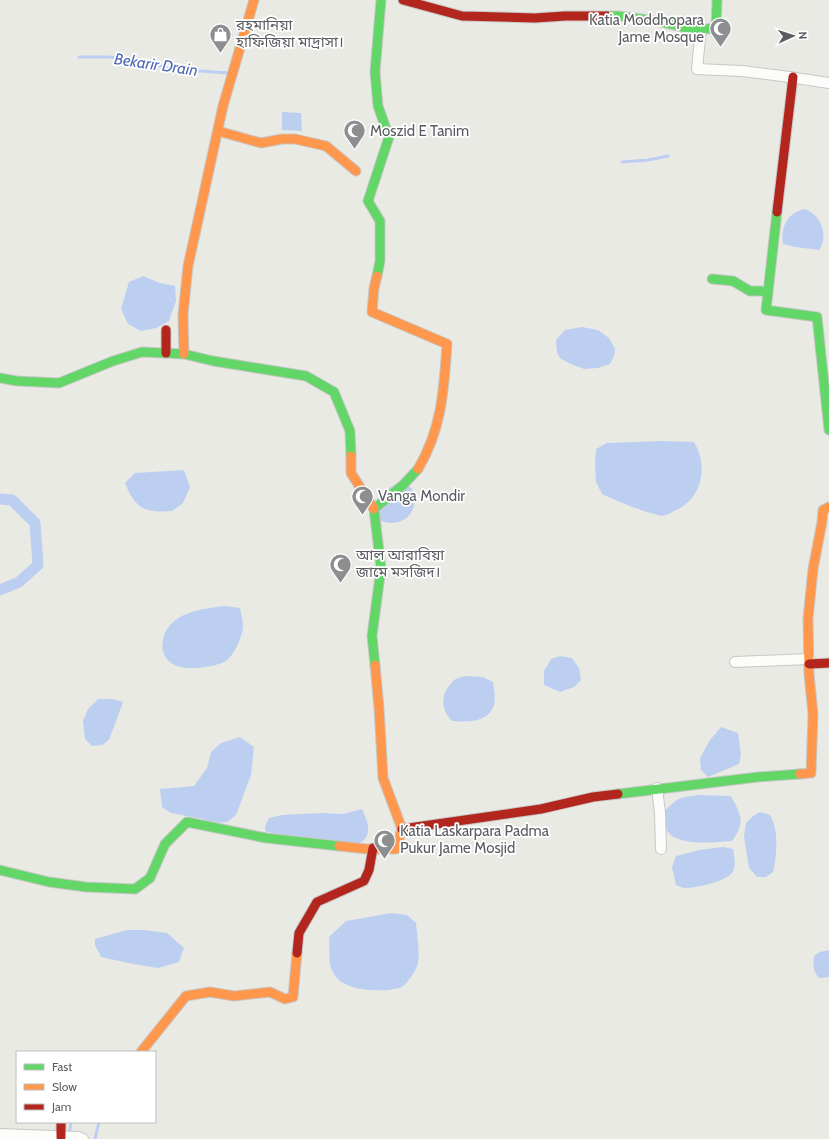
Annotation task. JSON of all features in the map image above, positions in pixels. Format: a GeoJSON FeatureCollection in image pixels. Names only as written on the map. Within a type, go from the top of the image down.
{"type":"FeatureCollection","features":[{"type":"Feature","properties":{"kind":"street"},"geometry":{"type":"LineString","coordinates":[[184,354],[183,315],[188,266],[218,131],[254,0]]}},
{"type":"Feature","properties":{"kind":"street"},"geometry":{"type":"LineString","coordinates":[[374,509],[390,497],[418,470],[434,439],[444,394],[447,344],[372,312],[374,288],[380,261],[380,221],[368,201],[389,137],[378,106],[375,72],[380,0]]}},
{"type":"Feature","properties":{"kind":"street"},"geometry":{"type":"LineString","coordinates":[[403,0],[462,16],[535,18],[565,16],[618,16],[686,28],[716,28],[717,0]]}},
{"type":"Feature","properties":{"kind":"street"},"geometry":{"type":"LineString","coordinates":[[701,28],[697,69],[742,71],[829,83]]}},
{"type":"Feature","properties":{"kind":"street"},"geometry":{"type":"LineString","coordinates":[[793,77],[766,310],[817,317],[829,430]]}},
{"type":"Feature","properties":{"kind":"street"},"geometry":{"type":"LineString","coordinates":[[218,131],[260,143],[282,139],[295,139],[326,146],[356,171]]}},
{"type":"Feature","properties":{"kind":"street"},"geometry":{"type":"LineString","coordinates":[[712,279],[733,281],[750,291],[761,290],[768,293]]}},
{"type":"Feature","properties":{"kind":"street"},"geometry":{"type":"LineString","coordinates":[[166,330],[166,353]]}},
{"type":"Feature","properties":{"kind":"street"},"geometry":{"type":"LineString","coordinates":[[818,330],[829,332]]}},
{"type":"Feature","properties":{"kind":"street"},"geometry":{"type":"LineString","coordinates":[[0,378],[17,381],[59,383],[113,361],[142,352],[166,353],[184,354],[213,361],[306,376],[334,392],[350,431],[350,474],[374,509],[381,568],[372,636],[379,708],[383,778],[402,830],[396,849],[368,849],[252,836],[212,826],[187,822],[165,844],[150,878],[135,889],[86,887],[49,882],[0,870]]}},
{"type":"Feature","properties":{"kind":"street"},"geometry":{"type":"LineString","coordinates":[[402,830],[541,809],[593,797],[657,788],[758,776],[811,773],[813,714],[809,662],[808,619],[813,569],[822,522],[822,510],[829,507]]}},
{"type":"Feature","properties":{"kind":"street"},"geometry":{"type":"LineString","coordinates":[[735,662],[829,663]]}},
{"type":"Feature","properties":{"kind":"street"},"geometry":{"type":"LineString","coordinates":[[657,788],[660,813],[661,849]]}},
{"type":"Feature","properties":{"kind":"street"},"geometry":{"type":"LineString","coordinates":[[141,1051],[186,996],[210,992],[234,996],[270,992],[285,999],[293,997],[299,934],[317,902],[364,881],[369,870],[374,848]]}},
{"type":"Feature","properties":{"kind":"street"},"geometry":{"type":"LineString","coordinates":[[61,1123],[61,1137]]}},
{"type":"Feature","properties":{"kind":"street"},"geometry":{"type":"LineString","coordinates":[[0,1134],[78,1137],[83,1139]]}},
{"type":"Feature","properties":{"kind":"water"},"geometry":{"type":"Polygon","coordinates":[[[282,112],[301,113],[302,131],[282,130],[282,112]]]}},
{"type":"Feature","properties":{"kind":"water"},"geometry":{"type":"Polygon","coordinates":[[[805,209],[815,216],[822,226],[823,239],[819,250],[783,244],[782,238],[786,221],[794,213],[805,209]]]}},
{"type":"Feature","properties":{"kind":"water"},"geometry":{"type":"Polygon","coordinates":[[[143,276],[160,283],[175,286],[176,301],[169,321],[156,328],[141,331],[128,324],[121,309],[129,282],[143,276]]]}},
{"type":"Feature","properties":{"kind":"water"},"geometry":{"type":"Polygon","coordinates":[[[582,327],[598,330],[609,338],[615,349],[614,356],[610,364],[598,368],[584,369],[561,359],[557,353],[556,340],[565,330],[582,327]]]}},
{"type":"Feature","properties":{"kind":"water"},"geometry":{"type":"Polygon","coordinates":[[[660,441],[694,442],[699,451],[702,471],[700,481],[697,491],[684,506],[661,516],[634,508],[602,494],[596,482],[596,449],[607,443],[660,441]]]}},
{"type":"Feature","properties":{"kind":"water"},"geometry":{"type":"Polygon","coordinates":[[[184,470],[190,487],[183,503],[172,511],[155,511],[142,508],[133,499],[125,483],[135,473],[184,470]]]}},
{"type":"Feature","properties":{"kind":"water"},"geometry":{"type":"Polygon","coordinates":[[[396,484],[409,486],[412,489],[415,502],[413,509],[404,520],[391,523],[383,522],[376,518],[375,502],[384,491],[396,484]]]}},
{"type":"Feature","properties":{"kind":"water"},"geometry":{"type":"Polygon","coordinates":[[[225,606],[240,608],[243,624],[240,640],[235,650],[226,661],[207,667],[186,668],[179,667],[168,660],[163,652],[162,643],[166,631],[172,623],[187,614],[196,611],[225,606]]]}},
{"type":"Feature","properties":{"kind":"water"},"geometry":{"type":"Polygon","coordinates":[[[560,656],[572,658],[579,668],[581,680],[574,687],[560,692],[544,685],[544,671],[551,659],[560,656]]]}},
{"type":"Feature","properties":{"kind":"water"},"geometry":{"type":"Polygon","coordinates":[[[465,676],[483,677],[493,682],[495,703],[491,711],[482,718],[470,721],[452,721],[444,708],[444,695],[454,680],[465,676]]]}},
{"type":"Feature","properties":{"kind":"water"},"geometry":{"type":"Polygon","coordinates":[[[98,699],[113,699],[123,702],[109,740],[102,745],[92,746],[85,739],[83,721],[88,709],[98,699]]]}},
{"type":"Feature","properties":{"kind":"water"},"geometry":{"type":"Polygon","coordinates":[[[721,727],[738,733],[741,755],[739,764],[708,777],[701,770],[700,758],[710,740],[721,727]]]}},
{"type":"Feature","properties":{"kind":"water"},"geometry":{"type":"Polygon","coordinates":[[[240,737],[254,747],[251,775],[236,815],[227,822],[213,823],[203,819],[171,813],[162,807],[160,789],[194,786],[207,768],[211,752],[221,743],[240,737]]]}},
{"type":"Feature","properties":{"kind":"water"},"geometry":{"type":"Polygon","coordinates":[[[700,795],[731,796],[740,818],[739,829],[732,841],[702,843],[686,841],[672,836],[664,827],[665,811],[673,803],[680,798],[700,795]]]}},
{"type":"Feature","properties":{"kind":"water"},"geometry":{"type":"Polygon","coordinates":[[[362,809],[367,820],[368,830],[365,839],[355,846],[266,832],[265,827],[269,818],[282,815],[321,813],[343,814],[362,809]]]}},
{"type":"Feature","properties":{"kind":"water"},"geometry":{"type":"Polygon","coordinates":[[[760,812],[770,815],[776,835],[776,850],[773,872],[766,877],[757,877],[749,868],[744,837],[746,823],[760,812]]]}},
{"type":"Feature","properties":{"kind":"water"},"geometry":{"type":"Polygon","coordinates":[[[723,847],[733,849],[735,861],[734,870],[732,873],[717,882],[696,887],[684,888],[676,885],[672,867],[676,856],[699,850],[723,847]]]}},
{"type":"Feature","properties":{"kind":"water"},"geometry":{"type":"Polygon","coordinates":[[[392,913],[407,915],[416,923],[419,959],[416,969],[410,979],[400,988],[388,990],[355,988],[340,981],[335,975],[330,964],[329,937],[346,921],[392,913]]]}},
{"type":"Feature","properties":{"kind":"water"},"geometry":{"type":"Polygon","coordinates":[[[127,930],[144,930],[167,933],[184,948],[179,962],[158,968],[101,957],[95,945],[95,939],[127,930]]]}},
{"type":"Feature","properties":{"kind":"water"},"geometry":{"type":"Polygon","coordinates":[[[829,950],[829,977],[819,978],[814,968],[814,956],[820,952],[829,950]]]}},
{"type":"Feature","properties":{"kind":"waterway","name":"Bekarir Drain"},"geometry":{"type":"LineString","coordinates":[[79,57],[109,57],[138,60],[171,69],[229,73]]}},
{"type":"Feature","properties":{"kind":"waterway"},"geometry":{"type":"LineString","coordinates":[[622,162],[648,160],[668,156]]}},
{"type":"Feature","properties":{"kind":"waterway"},"geometry":{"type":"LineString","coordinates":[[0,499],[12,500],[35,523],[38,565],[19,582],[0,590]]}},
{"type":"Feature","properties":{"kind":"waterway"},"geometry":{"type":"LineString","coordinates":[[69,1135],[71,1123]]}},
{"type":"Feature","properties":{"kind":"waterway"},"geometry":{"type":"LineString","coordinates":[[95,1139],[99,1123]]}},
{"type":"Feature","properties":{"kind":"traffic: fast"},"geometry":{"type":"LineString","coordinates":[[377,276],[380,261],[380,221],[368,201],[389,137],[378,106],[375,72],[381,0]]}},
{"type":"Feature","properties":{"kind":"traffic: fast"},"geometry":{"type":"LineString","coordinates":[[607,16],[657,21],[686,28],[716,29],[717,0]]}},
{"type":"Feature","properties":{"kind":"traffic: fast"},"geometry":{"type":"LineString","coordinates":[[777,212],[766,310],[817,317],[829,430]]}},
{"type":"Feature","properties":{"kind":"traffic: fast"},"geometry":{"type":"LineString","coordinates":[[712,279],[733,281],[750,291],[761,291],[768,293]]}},
{"type":"Feature","properties":{"kind":"traffic: fast"},"geometry":{"type":"LineString","coordinates":[[0,378],[17,381],[59,383],[113,361],[142,352],[184,354],[213,361],[306,376],[334,392],[350,431],[351,456]]}},
{"type":"Feature","properties":{"kind":"traffic: fast"},"geometry":{"type":"LineString","coordinates":[[375,665],[372,636],[381,568],[374,509],[403,485],[418,469]]}},
{"type":"Feature","properties":{"kind":"traffic: fast"},"geometry":{"type":"LineString","coordinates":[[618,794],[758,777],[800,774]]}},
{"type":"Feature","properties":{"kind":"traffic: fast"},"geometry":{"type":"LineString","coordinates":[[0,870],[49,882],[86,887],[135,889],[150,878],[165,844],[187,822],[266,838],[339,846]]}},
{"type":"Feature","properties":{"kind":"traffic: slow"},"geometry":{"type":"LineString","coordinates":[[184,354],[183,315],[188,266],[223,106],[254,0]]}},
{"type":"Feature","properties":{"kind":"traffic: slow"},"geometry":{"type":"LineString","coordinates":[[218,131],[261,143],[282,139],[295,139],[326,146],[356,171]]}},
{"type":"Feature","properties":{"kind":"traffic: slow"},"geometry":{"type":"LineString","coordinates":[[377,276],[374,288],[372,312],[447,344],[445,377],[437,424],[426,454],[418,469]]}},
{"type":"Feature","properties":{"kind":"traffic: slow"},"geometry":{"type":"LineString","coordinates":[[351,456],[351,473],[374,509]]}},
{"type":"Feature","properties":{"kind":"traffic: slow"},"geometry":{"type":"LineString","coordinates":[[800,774],[811,773],[813,714],[809,674],[808,619],[813,569],[823,510],[829,507]]}},
{"type":"Feature","properties":{"kind":"traffic: slow"},"geometry":{"type":"LineString","coordinates":[[339,846],[367,849],[396,849],[402,829],[383,778],[375,665]]}},
{"type":"Feature","properties":{"kind":"traffic: slow"},"geometry":{"type":"LineString","coordinates":[[142,1051],[186,996],[210,992],[234,996],[270,992],[285,999],[293,997],[297,953]]}},
{"type":"Feature","properties":{"kind":"traffic: jam"},"geometry":{"type":"LineString","coordinates":[[403,0],[462,16],[535,18],[607,16]]}},
{"type":"Feature","properties":{"kind":"traffic: jam"},"geometry":{"type":"LineString","coordinates":[[777,212],[793,77]]}},
{"type":"Feature","properties":{"kind":"traffic: jam"},"geometry":{"type":"LineString","coordinates":[[166,330],[166,353]]}},
{"type":"Feature","properties":{"kind":"traffic: jam"},"geometry":{"type":"LineString","coordinates":[[809,664],[829,663]]}},
{"type":"Feature","properties":{"kind":"traffic: jam"},"geometry":{"type":"LineString","coordinates":[[402,829],[541,809],[593,797],[618,794]]}},
{"type":"Feature","properties":{"kind":"traffic: jam"},"geometry":{"type":"LineString","coordinates":[[297,953],[299,933],[317,902],[364,881],[369,870],[373,848]]}},
{"type":"Feature","properties":{"kind":"traffic: jam"},"geometry":{"type":"LineString","coordinates":[[61,1123],[61,1137]]}},
{"type":"Feature","properties":{"kind":"place","name":"Katia Moddhopara Jame Mosque"},"geometry":{"type":"Point","coordinates":[720,48]}},
{"type":"Feature","properties":{"kind":"place","name":"রহমানিয়া হাফিজিয়া মাদ্রাসা।"},"geometry":{"type":"Point","coordinates":[220,54]}},
{"type":"Feature","properties":{"kind":"place","name":"Moszid E Tanim"},"geometry":{"type":"Point","coordinates":[355,150]}},
{"type":"Feature","properties":{"kind":"place","name":"Vanga Mondir"},"geometry":{"type":"Point","coordinates":[362,516]}},
{"type":"Feature","properties":{"kind":"place","name":"আল আরাবিয়া জামে মসজিদ।"},"geometry":{"type":"Point","coordinates":[341,584]}},
{"type":"Feature","properties":{"kind":"place","name":"Katia Laskarpara Padma Pukur Jame Mosjid"},"geometry":{"type":"Point","coordinates":[385,860]}}]}
